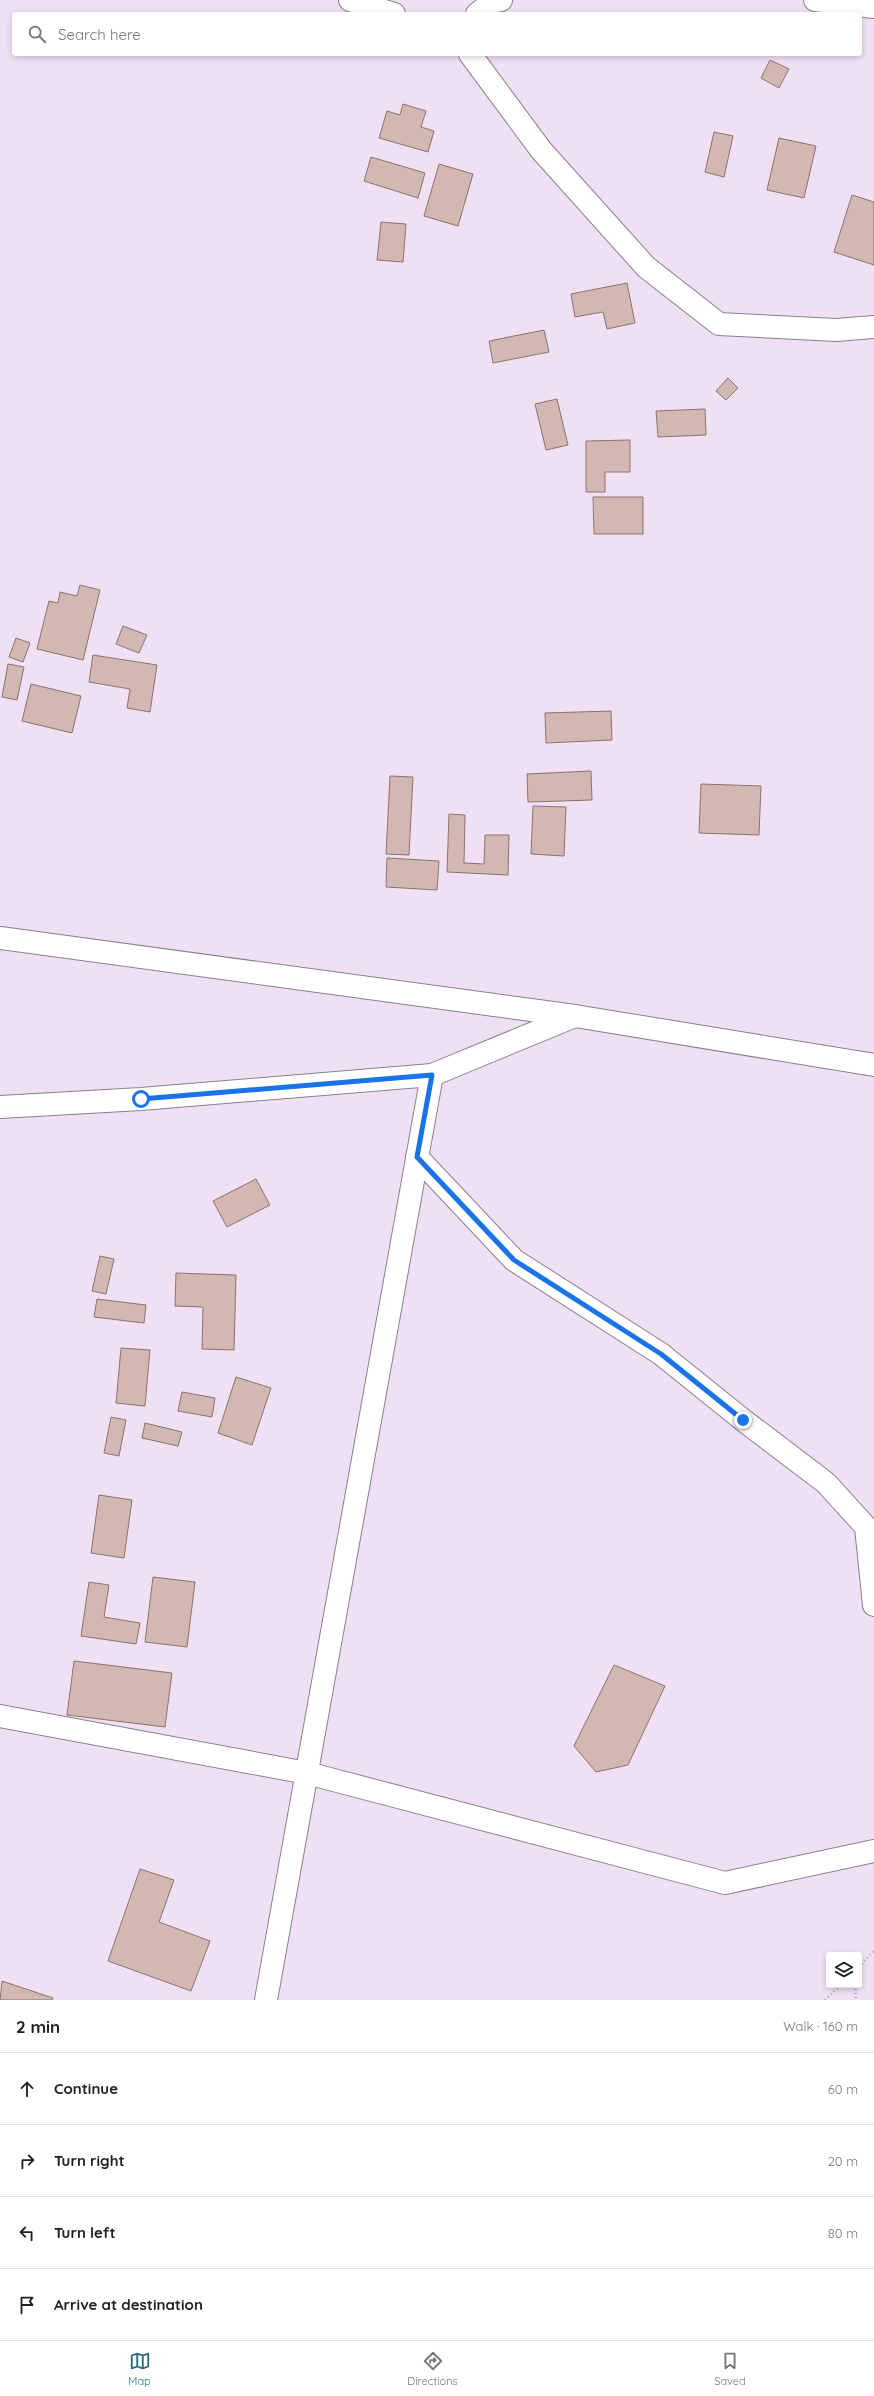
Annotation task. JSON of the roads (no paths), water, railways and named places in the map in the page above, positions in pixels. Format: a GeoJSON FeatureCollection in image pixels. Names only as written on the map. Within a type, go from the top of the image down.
{"type":"FeatureCollection","features":[{"type":"Feature","properties":{"kind":"main road"},"geometry":{"type":"LineString","coordinates":[[350,0],[388,12]]}},
{"type":"Feature","properties":{"kind":"main road"},"geometry":{"type":"LineString","coordinates":[[480,12],[494,1],[501,0]]}},
{"type":"Feature","properties":{"kind":"main road"},"geometry":{"type":"LineString","coordinates":[[815,0],[874,7]]}},
{"type":"Feature","properties":{"kind":"main road"},"geometry":{"type":"LineString","coordinates":[[471,56],[541,150],[646,267],[719,324],[836,330],[874,327]]}},
{"type":"Feature","properties":{"kind":"main road"},"geometry":{"type":"LineString","coordinates":[[0,938],[575,1016],[874,1065]]}},
{"type":"Feature","properties":{"kind":"main road"},"geometry":{"type":"LineString","coordinates":[[0,1107],[141,1099],[432,1075],[575,1016]]}},
{"type":"Feature","properties":{"kind":"main road"},"geometry":{"type":"LineString","coordinates":[[266,2000],[432,1075]]}},
{"type":"Feature","properties":{"kind":"main road"},"geometry":{"type":"LineString","coordinates":[[417,1157],[514,1260],[661,1354],[743,1420],[826,1483],[870,1531],[874,1605]]}},
{"type":"Feature","properties":{"kind":"main road"},"geometry":{"type":"LineString","coordinates":[[0,1716],[307,1773],[726,1883],[874,1851]]}}]}
